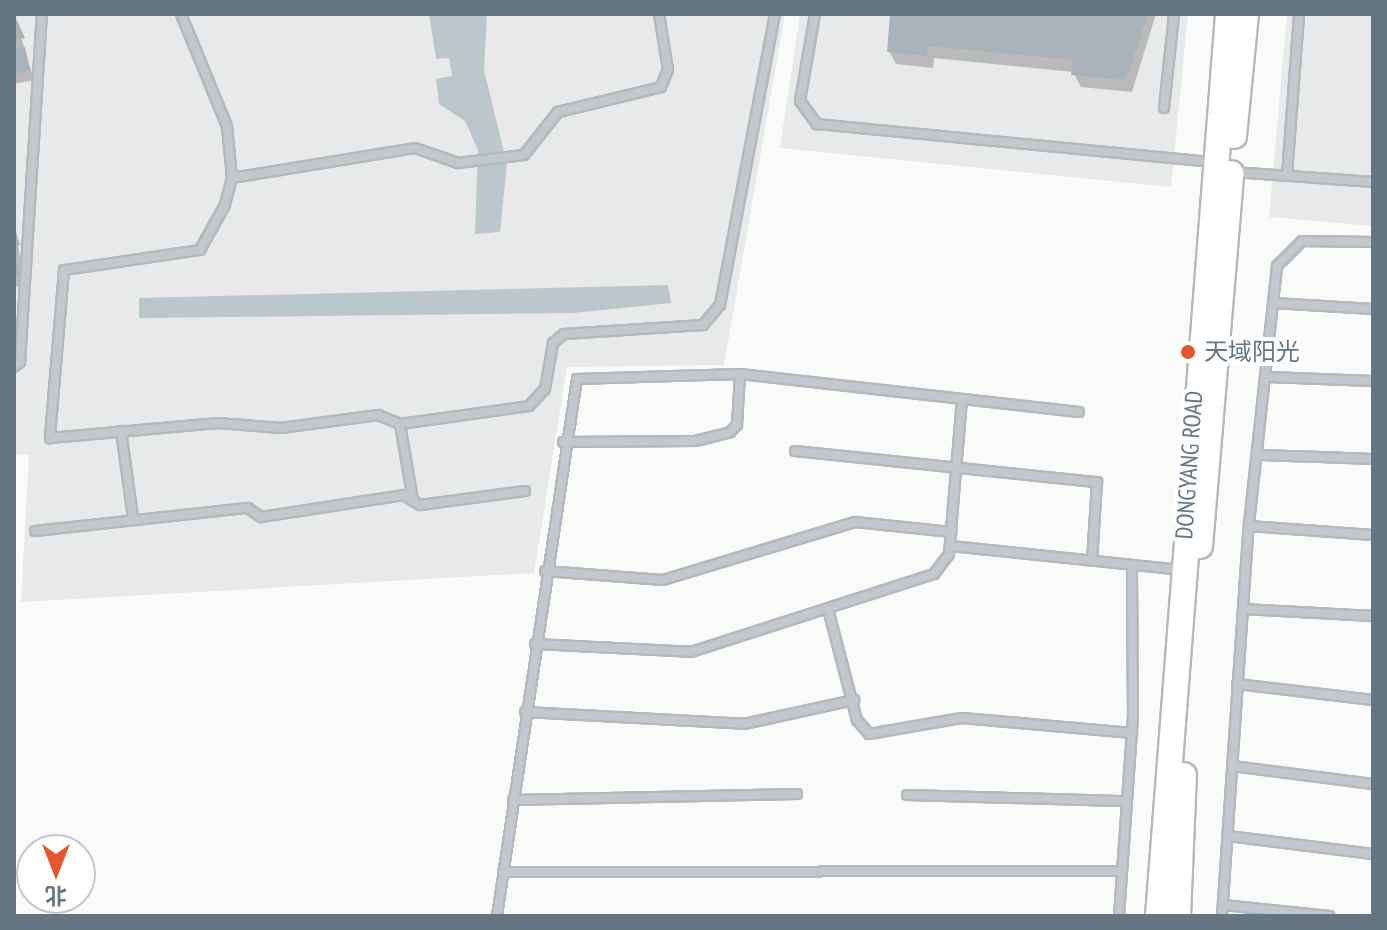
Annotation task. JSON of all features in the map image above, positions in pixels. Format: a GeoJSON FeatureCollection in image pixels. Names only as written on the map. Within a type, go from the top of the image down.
{"type":"FeatureCollection","features":[{"type":"Feature","properties":{"kind":"main road","name":"DONGYANG ROAD"},"geometry":{"type":"LineString","coordinates":[[1178,916],[1223,167],[1228,14]]}},
{"type":"Feature","properties":{"kind":"main road","name":"DONGYANG ROAD"},"geometry":{"type":"LineString","coordinates":[[1158,916],[1182,570],[1223,167],[1246,14]]}},
{"type":"Feature","properties":{"kind":"lane"},"geometry":{"type":"LineString","coordinates":[[14,367],[20,362],[42,14]]}},
{"type":"Feature","properties":{"kind":"lane"},"geometry":{"type":"LineString","coordinates":[[181,14],[222,105],[232,178],[222,216],[200,250],[64,270],[46,430],[50,438],[218,423],[281,428],[378,415],[400,424],[529,406],[545,389],[551,348],[564,334],[695,328],[710,320],[720,305],[775,14]]}},
{"type":"Feature","properties":{"kind":"lane"},"geometry":{"type":"LineString","coordinates":[[232,178],[415,148],[466,164],[524,155],[558,112],[661,87],[668,70],[659,14]]}},
{"type":"Feature","properties":{"kind":"lane"},"geometry":{"type":"LineString","coordinates":[[815,14],[800,101],[817,124],[1373,182]]}},
{"type":"Feature","properties":{"kind":"lane"},"geometry":{"type":"LineString","coordinates":[[1164,108],[1174,14]]}},
{"type":"Feature","properties":{"kind":"lane"},"geometry":{"type":"LineString","coordinates":[[1287,175],[1299,14]]}},
{"type":"Feature","properties":{"kind":"lane"},"geometry":{"type":"LineString","coordinates":[[1222,916],[1249,526],[1261,455],[1277,266],[1294,244],[1373,242]]}},
{"type":"Feature","properties":{"kind":"lane"},"geometry":{"type":"LineString","coordinates":[[1274,303],[1373,309]]}},
{"type":"Feature","properties":{"kind":"lane"},"geometry":{"type":"LineString","coordinates":[[563,442],[695,441],[730,432],[737,425],[740,374]]}},
{"type":"Feature","properties":{"kind":"lane"},"geometry":{"type":"LineString","coordinates":[[497,916],[571,389],[582,376],[740,374],[1079,412]]}},
{"type":"Feature","properties":{"kind":"lane"},"geometry":{"type":"LineString","coordinates":[[1268,377],[1373,381]]}},
{"type":"Feature","properties":{"kind":"lane"},"geometry":{"type":"LineString","coordinates":[[535,644],[676,654],[934,574],[950,546],[962,400]]}},
{"type":"Feature","properties":{"kind":"lane"},"geometry":{"type":"LineString","coordinates":[[400,424],[413,500]]}},
{"type":"Feature","properties":{"kind":"lane"},"geometry":{"type":"LineString","coordinates":[[121,431],[133,517],[139,524],[248,508],[261,517],[404,495],[413,500],[525,491]]}},
{"type":"Feature","properties":{"kind":"lane"},"geometry":{"type":"LineString","coordinates":[[795,451],[1097,482],[1092,561]]}},
{"type":"Feature","properties":{"kind":"lane"},"geometry":{"type":"LineString","coordinates":[[1261,455],[1373,459]]}},
{"type":"Feature","properties":{"kind":"lane"},"geometry":{"type":"LineString","coordinates":[[35,531],[133,517]]}},
{"type":"Feature","properties":{"kind":"lane"},"geometry":{"type":"LineString","coordinates":[[545,571],[663,580],[855,522],[951,532]]}},
{"type":"Feature","properties":{"kind":"lane"},"geometry":{"type":"LineString","coordinates":[[1249,526],[1373,535]]}},
{"type":"Feature","properties":{"kind":"lane"},"geometry":{"type":"LineString","coordinates":[[950,546],[1182,570]]}},
{"type":"Feature","properties":{"kind":"lane"},"geometry":{"type":"LineString","coordinates":[[1119,916],[1132,733],[1132,565]]}},
{"type":"Feature","properties":{"kind":"lane"},"geometry":{"type":"LineString","coordinates":[[828,609],[854,700],[869,734],[962,718],[1132,733]]}},
{"type":"Feature","properties":{"kind":"lane"},"geometry":{"type":"LineString","coordinates":[[1243,609],[1373,616]]}},
{"type":"Feature","properties":{"kind":"lane"},"geometry":{"type":"LineString","coordinates":[[1237,684],[1373,700]]}},
{"type":"Feature","properties":{"kind":"lane"},"geometry":{"type":"LineString","coordinates":[[525,712],[744,724],[854,700]]}},
{"type":"Feature","properties":{"kind":"lane"},"geometry":{"type":"LineString","coordinates":[[1232,766],[1373,784]]}},
{"type":"Feature","properties":{"kind":"lane"},"geometry":{"type":"LineString","coordinates":[[513,800],[797,794]]}},
{"type":"Feature","properties":{"kind":"lane"},"geometry":{"type":"LineString","coordinates":[[907,795],[1127,801]]}},
{"type":"Feature","properties":{"kind":"lane"},"geometry":{"type":"LineString","coordinates":[[1228,836],[1373,854]]}},
{"type":"Feature","properties":{"kind":"lane"},"geometry":{"type":"LineString","coordinates":[[503,872],[1122,871]]}},
{"type":"Feature","properties":{"kind":"lane"},"geometry":{"type":"LineString","coordinates":[[1223,905],[1329,916]]}},
{"type":"Feature","properties":{"kind":"shaded area"},"geometry":{"type":"Polygon","coordinates":[[[14,14],[785,14],[724,365],[567,367],[534,573],[21,602],[29,455],[14,454],[14,14]]]}},
{"type":"Feature","properties":{"kind":"shaded area"},"geometry":{"type":"Polygon","coordinates":[[[429,14],[487,14],[484,70],[507,164],[500,232],[475,234],[478,150],[465,121],[439,104],[436,79],[452,76],[449,58],[436,59],[429,14]]]}},
{"type":"Feature","properties":{"kind":"shaded area"},"geometry":{"type":"Polygon","coordinates":[[[800,14],[1188,14],[1171,187],[780,148],[800,14]]]}},
{"type":"Feature","properties":{"kind":"shaded area"},"geometry":{"type":"Polygon","coordinates":[[[1287,14],[1373,14],[1373,226],[1269,217],[1287,14]]]}},
{"type":"Feature","properties":{"kind":"shaded area"},"geometry":{"type":"Polygon","coordinates":[[[668,285],[671,303],[573,313],[139,318],[139,298],[668,285]]]}},
{"type":"Feature","properties":{"kind":"building"},"geometry":{"type":"Polygon","coordinates":[[[14,14],[25,38],[14,40],[14,14]]]}},
{"type":"Feature","properties":{"kind":"building"},"geometry":{"type":"Polygon","coordinates":[[[890,14],[1148,14],[1126,80],[1071,75],[1073,60],[928,46],[927,56],[887,52],[890,14]]]}},
{"type":"Feature","properties":{"kind":"building"},"geometry":{"type":"Polygon","coordinates":[[[25,47],[30,70],[14,74],[14,49],[25,47]]]}},
{"type":"Feature","properties":{"kind":"building"},"geometry":{"type":"Polygon","coordinates":[[[14,225],[20,245],[14,246],[14,225]]]}},
{"type":"Feature","properties":{"kind":"building"},"geometry":{"type":"Polygon","coordinates":[[[14,253],[20,275],[14,276],[14,253]]]}},
{"type":"Feature","properties":{"kind":"place","name":"天域阳光"},"geometry":{"type":"Point","coordinates":[1188,352]}}]}
